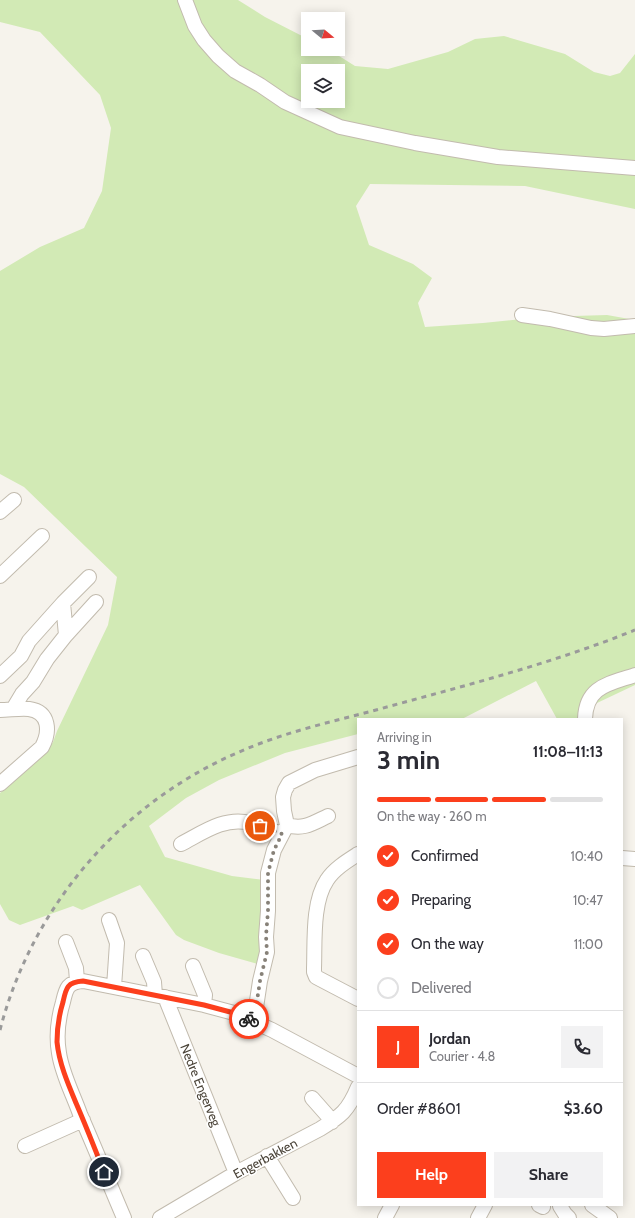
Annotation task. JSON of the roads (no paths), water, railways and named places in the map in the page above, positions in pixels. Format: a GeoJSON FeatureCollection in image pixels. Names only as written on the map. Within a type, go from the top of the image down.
{"type":"FeatureCollection","features":[{"type":"Feature","properties":{"kind":"street"},"geometry":{"type":"LineString","coordinates":[[185,0],[195,26],[204,40],[218,56],[235,71],[285,102],[340,127],[415,143],[498,157],[635,168]]}},
{"type":"Feature","properties":{"kind":"street"},"geometry":{"type":"LineString","coordinates":[[522,315],[550,319],[591,328],[604,329],[635,326]]}},
{"type":"Feature","properties":{"kind":"street"},"geometry":{"type":"LineString","coordinates":[[0,576],[42,536]]}},
{"type":"Feature","properties":{"kind":"street"},"geometry":{"type":"LineString","coordinates":[[0,676],[21,656],[29,641],[63,603],[89,578]]}},
{"type":"Feature","properties":{"kind":"street"},"geometry":{"type":"LineString","coordinates":[[7,710],[34,682],[40,670],[66,635],[96,602]]}},
{"type":"Feature","properties":{"kind":"street"},"geometry":{"type":"LineString","coordinates":[[63,603],[66,635]]}},
{"type":"Feature","properties":{"kind":"street"},"geometry":{"type":"LineString","coordinates":[[21,656],[40,670]]}},
{"type":"Feature","properties":{"kind":"street"},"geometry":{"type":"LineString","coordinates":[[585,718],[586,709],[590,698],[596,691],[606,685],[635,675]]}},
{"type":"Feature","properties":{"kind":"street"},"geometry":{"type":"LineString","coordinates":[[0,784],[39,750],[46,739],[47,733],[46,720],[37,712],[29,709],[7,710]]}},
{"type":"Feature","properties":{"kind":"street"},"geometry":{"type":"LineString","coordinates":[[252,1020],[255,1014],[260,981],[267,952],[266,936],[268,911],[268,873],[274,850],[285,830],[283,797],[285,790],[289,783],[315,770],[357,757]]}},
{"type":"Feature","properties":{"kind":"street"},"geometry":{"type":"LineString","coordinates":[[181,844],[220,824],[233,821],[249,822],[285,830],[304,827],[328,816]]}},
{"type":"Feature","properties":{"kind":"street"},"geometry":{"type":"LineString","coordinates":[[357,855],[330,876],[321,893],[317,905],[314,968],[316,976],[357,998]]}},
{"type":"Feature","properties":{"kind":"street"},"geometry":{"type":"LineString","coordinates":[[623,858],[635,859]]}},
{"type":"Feature","properties":{"kind":"street"},"geometry":{"type":"LineString","coordinates":[[109,920],[117,943],[114,987]]}},
{"type":"Feature","properties":{"kind":"street"},"geometry":{"type":"LineString","coordinates":[[66,942],[76,968],[73,983],[65,991],[57,1028],[59,1055],[83,1120],[124,1218]]}},
{"type":"Feature","properties":{"kind":"street","name":"Nedre Engerveg"},"geometry":{"type":"LineString","coordinates":[[143,956],[236,1173]]}},
{"type":"Feature","properties":{"kind":"street"},"geometry":{"type":"LineString","coordinates":[[193,966],[205,995],[204,1005]]}},
{"type":"Feature","properties":{"kind":"street"},"geometry":{"type":"LineString","coordinates":[[73,983],[83,981],[204,1005],[234,1013],[252,1020],[357,1075]]}},
{"type":"Feature","properties":{"kind":"street","name":"Engerbakken"},"geometry":{"type":"LineString","coordinates":[[160,1218],[236,1173],[332,1122],[346,1111],[356,1097]]}},
{"type":"Feature","properties":{"kind":"street"},"geometry":{"type":"LineString","coordinates":[[312,1098],[332,1122]]}},
{"type":"Feature","properties":{"kind":"street"},"geometry":{"type":"LineString","coordinates":[[25,1146],[83,1120]]}},
{"type":"Feature","properties":{"kind":"street"},"geometry":{"type":"LineString","coordinates":[[267,1156],[293,1198]]}},
{"type":"Feature","properties":{"kind":"street"},"geometry":{"type":"LineString","coordinates":[[385,1218],[391,1206]]}},
{"type":"Feature","properties":{"kind":"street"},"geometry":{"type":"LineString","coordinates":[[478,1218],[484,1206]]}},
{"type":"Feature","properties":{"kind":"street"},"geometry":{"type":"LineString","coordinates":[[554,1218],[560,1206]]}},
{"type":"Feature","properties":{"kind":"street"},"geometry":{"type":"LineString","coordinates":[[561,1206],[565,1214],[570,1218]]}},
{"type":"Feature","properties":{"kind":"street"},"geometry":{"type":"LineString","coordinates":[[593,1206],[610,1218]]}},
{"type":"Feature","properties":{"kind":"railway"},"geometry":{"type":"LineString","coordinates":[[0,1030],[15,985],[34,941],[59,901],[88,863],[120,829],[157,799],[196,773],[239,752],[272,739],[507,674],[635,630]]}}]}
